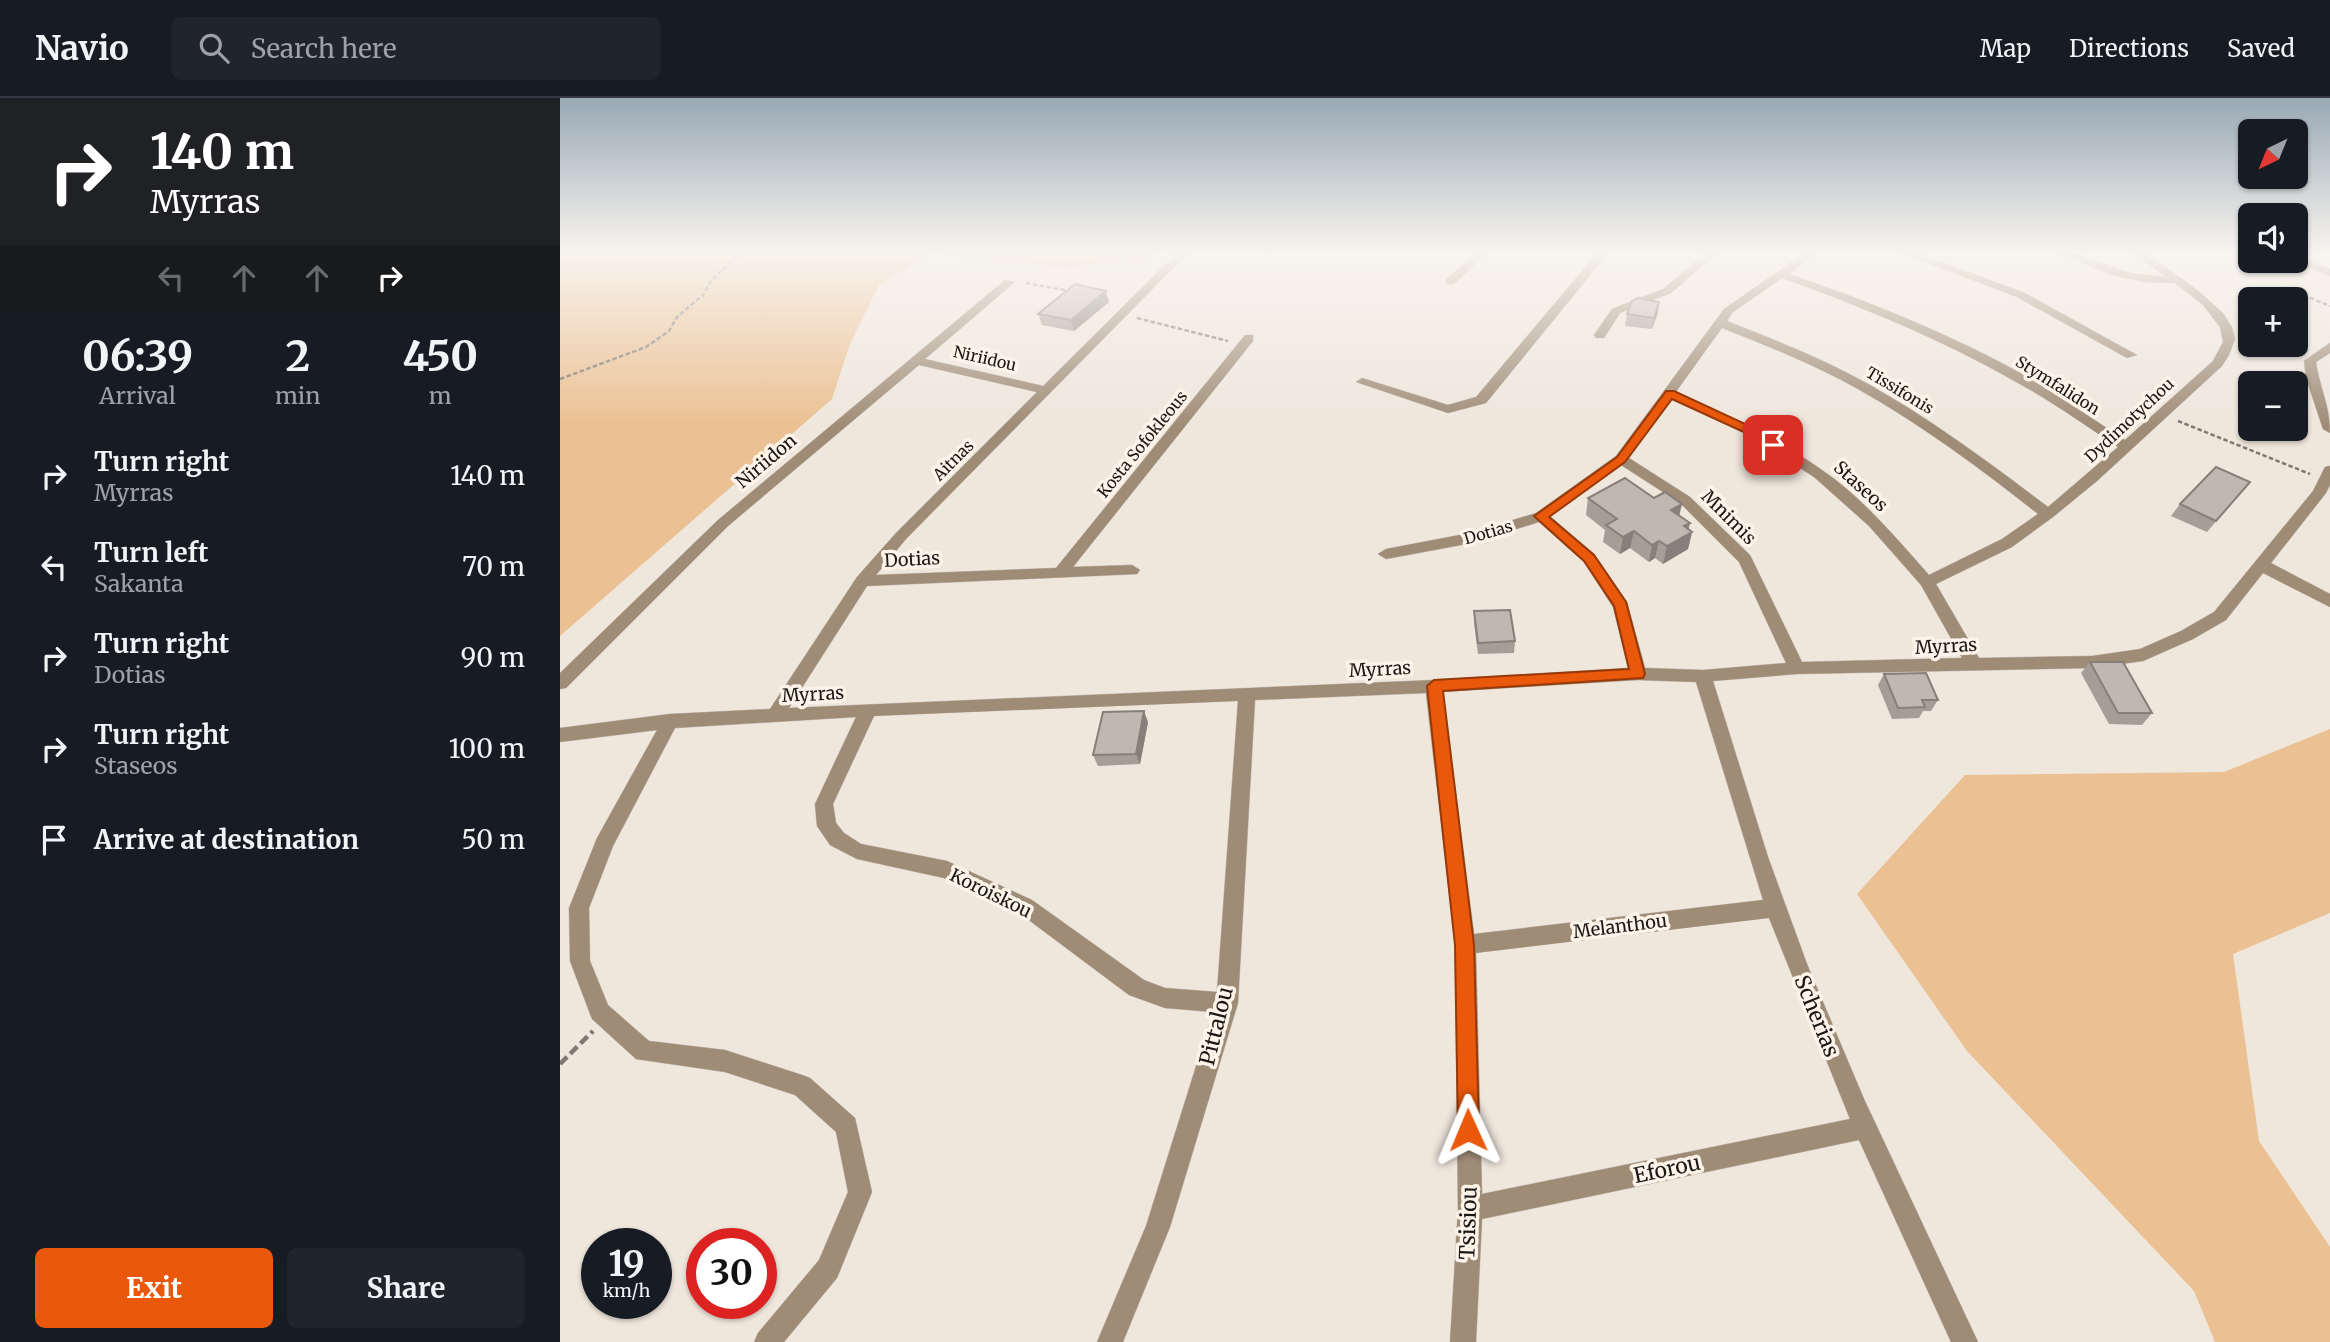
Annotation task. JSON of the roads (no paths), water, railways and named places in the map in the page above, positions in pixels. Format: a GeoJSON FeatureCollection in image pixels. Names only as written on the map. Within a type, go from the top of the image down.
{"type":"FeatureCollection","features":[{"type":"Feature","properties":{"kind":"street","name":"Niriidon"},"geometry":{"type":"LineString","coordinates":[[560,684],[723,523],[975,310]]}},
{"type":"Feature","properties":{"kind":"street","name":"Aitnas"},"geometry":{"type":"LineString","coordinates":[[775,715],[862,580],[901,536],[1126,310]]}},
{"type":"Feature","properties":{"kind":"street"},"geometry":{"type":"LineString","coordinates":[[1362,383],[1448,409],[1481,400],[1556,310]]}},
{"type":"Feature","properties":{"kind":"street"},"geometry":{"type":"LineString","coordinates":[[1600,335],[1618,310]]}},
{"type":"Feature","properties":{"kind":"street","name":"Dotias"},"geometry":{"type":"LineString","coordinates":[[1386,554],[1472,538],[1541,516],[1621,459],[1670,394],[1718,322],[1729,310]]}},
{"type":"Feature","properties":{"kind":"street","name":"Stymfalidon"},"geometry":{"type":"LineString","coordinates":[[1875,310],[2022,379],[2125,446]]}},
{"type":"Feature","properties":{"kind":"street"},"geometry":{"type":"LineString","coordinates":[[2049,310],[2131,355]]}},
{"type":"Feature","properties":{"kind":"street","name":"Dydimotychou"},"geometry":{"type":"LineString","coordinates":[[1927,582],[2007,543],[2048,514],[2092,478],[2218,363],[2230,343],[2229,330],[2216,310]]}},
{"type":"Feature","properties":{"kind":"street","name":"Tissifonis"},"geometry":{"type":"LineString","coordinates":[[1718,322],[1786,348],[1865,387],[1970,454],[2048,514]]}},
{"type":"Feature","properties":{"kind":"street","name":"Kosta Sofokleous"},"geometry":{"type":"LineString","coordinates":[[1062,571],[1246,342]]}},
{"type":"Feature","properties":{"kind":"street"},"geometry":{"type":"LineString","coordinates":[[2330,347],[2310,361],[2312,378],[2330,429]]}},
{"type":"Feature","properties":{"kind":"street","name":"Niriidou"},"geometry":{"type":"LineString","coordinates":[[915,360],[1047,391]]}},
{"type":"Feature","properties":{"kind":"street","name":"Staseos"},"geometry":{"type":"LineString","coordinates":[[1670,394],[1750,430],[1819,474],[1874,523],[1927,582],[1974,664]]}},
{"type":"Feature","properties":{"kind":"street","name":"Mnimis"},"geometry":{"type":"LineString","coordinates":[[1621,459],[1685,500],[1745,558],[1797,668]]}},
{"type":"Feature","properties":{"kind":"street","name":"Myrras"},"geometry":{"type":"LineString","coordinates":[[560,735],[670,721],[868,709],[1434,686],[1638,674],[1703,676],[1797,668],[1917,668],[2092,662],[2143,655],[2187,635],[2220,615],[2319,493],[2328,475]]}},
{"type":"Feature","properties":{"kind":"street"},"geometry":{"type":"LineString","coordinates":[[1541,516],[1589,558],[1621,606],[1638,674]]}},
{"type":"Feature","properties":{"kind":"street"},"geometry":{"type":"LineString","coordinates":[[2261,565],[2330,601]]}},
{"type":"Feature","properties":{"kind":"street","name":"Dotias"},"geometry":{"type":"LineString","coordinates":[[862,580],[1132,570]]}},
{"type":"Feature","properties":{"kind":"street","name":"Scherias"},"geometry":{"type":"LineString","coordinates":[[1703,676],[1775,908],[1863,1128],[1965,1342]]}},
{"type":"Feature","properties":{"kind":"street","name":"Tsisiou"},"geometry":{"type":"LineString","coordinates":[[1434,686],[1465,945],[1470,1209],[1463,1342]]}},
{"type":"Feature","properties":{"kind":"street","name":"Pittalou"},"geometry":{"type":"LineString","coordinates":[[1110,1342],[1158,1227],[1227,1003],[1247,694]]}},
{"type":"Feature","properties":{"kind":"street","name":"Koroiskou"},"geometry":{"type":"LineString","coordinates":[[868,709],[824,804],[827,826],[837,839],[857,851],[947,870],[1025,906],[1138,988],[1165,998],[1227,1003]]}},
{"type":"Feature","properties":{"kind":"street"},"geometry":{"type":"LineString","coordinates":[[670,721],[604,844],[579,908],[580,961],[600,1012],[644,1051],[725,1061],[802,1086],[847,1126],[860,1192],[828,1269],[767,1342]]}},
{"type":"Feature","properties":{"kind":"street","name":"Melanthou"},"geometry":{"type":"LineString","coordinates":[[1465,945],[1775,908]]}},
{"type":"Feature","properties":{"kind":"street","name":"Eforou"},"geometry":{"type":"LineString","coordinates":[[1470,1209],[1863,1128]]}}]}
